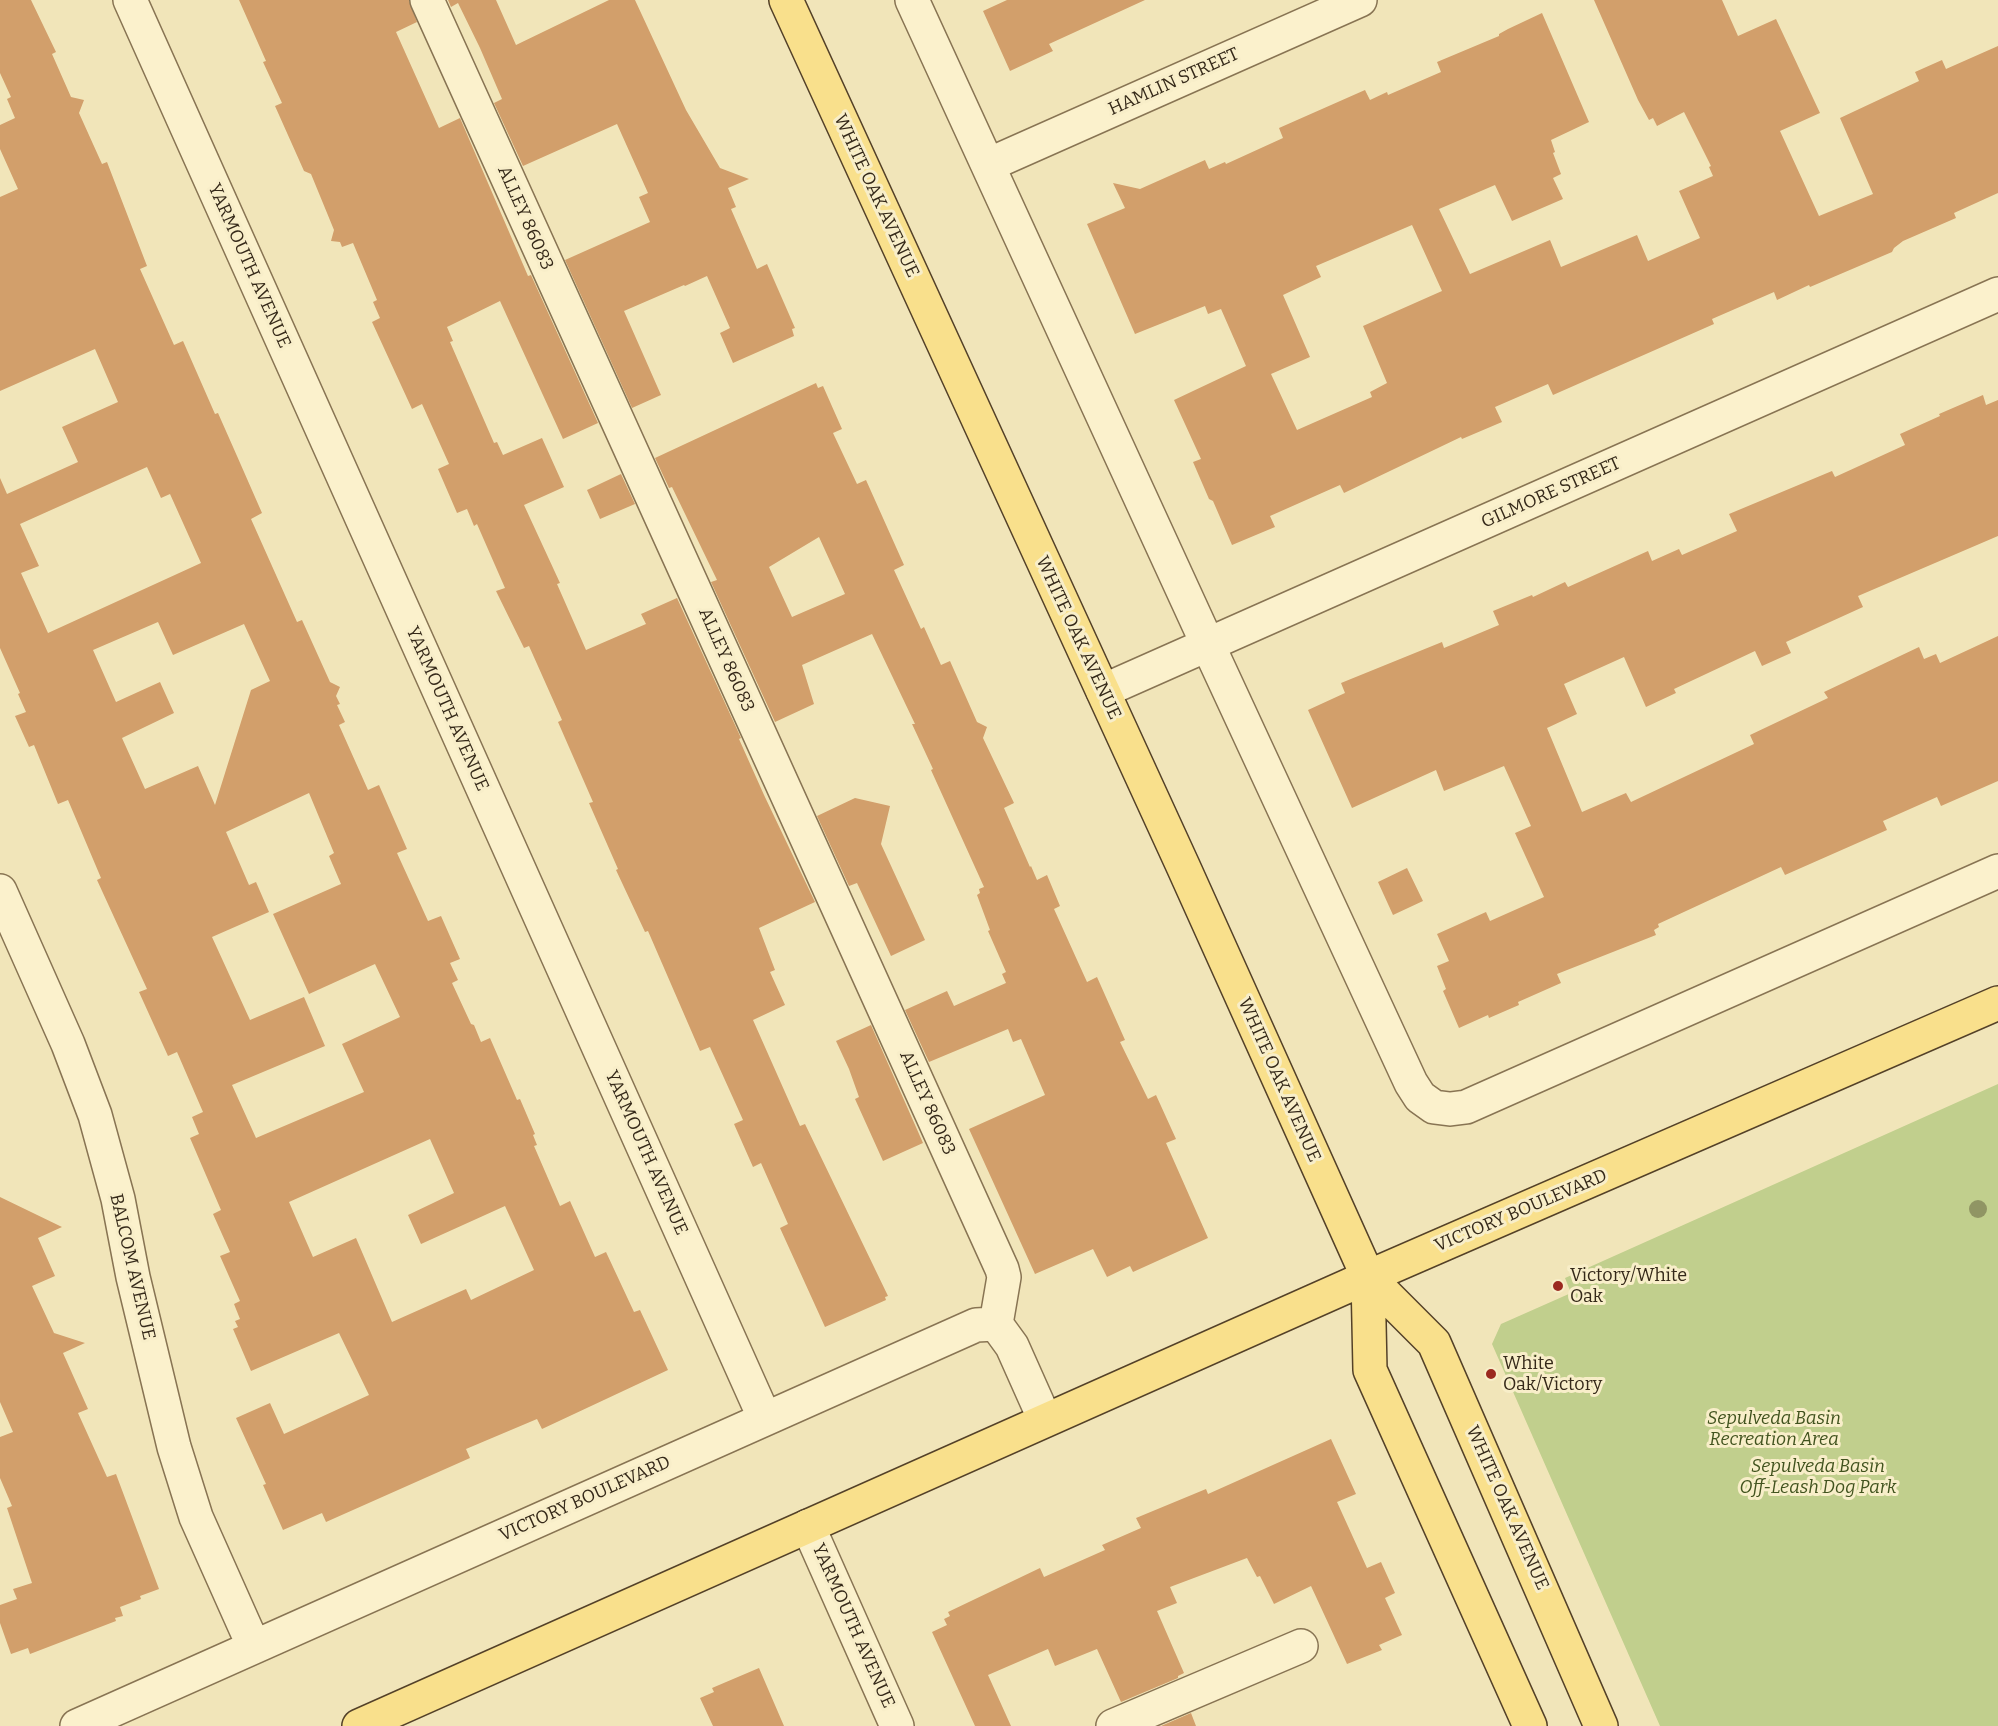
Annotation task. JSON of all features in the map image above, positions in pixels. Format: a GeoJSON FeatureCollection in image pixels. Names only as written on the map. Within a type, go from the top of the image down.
{"type":"FeatureCollection","features":[{"type":"Feature","properties":{"kind":"main road","name":"WHITE OAK AVENUE"},"geometry":{"type":"LineString","coordinates":[[786,0],[1103,691],[1368,1277],[1434,1343],[1601,1726]]}},
{"type":"Feature","properties":{"kind":"main road","name":"VICTORY BOULEVARD"},"geometry":{"type":"LineString","coordinates":[[359,1726],[1368,1277],[1998,1003]]}},
{"type":"Feature","properties":{"kind":"main road","name":"WHITE OAK AVENUE"},"geometry":{"type":"LineString","coordinates":[[1368,1277],[1370,1370],[1530,1726]]}},
{"type":"Feature","properties":{"kind":"street","name":"YARMOUTH AVENUE"},"geometry":{"type":"LineString","coordinates":[[130,0],[765,1419]]}},
{"type":"Feature","properties":{"kind":"street","name":"ALLEY 86083"},"geometry":{"type":"LineString","coordinates":[[427,0],[1002,1269],[1004,1277],[996,1324]]}},
{"type":"Feature","properties":{"kind":"street"},"geometry":{"type":"LineString","coordinates":[[912,0],[1208,645],[1411,1083],[1420,1097],[1434,1107],[1450,1109],[1466,1107],[1998,871]]}},
{"type":"Feature","properties":{"kind":"street","name":"HAMLIN STREET"},"geometry":{"type":"LineString","coordinates":[[988,165],[1360,0]]}},
{"type":"Feature","properties":{"kind":"street","name":"GILMORE STREET"},"geometry":{"type":"LineString","coordinates":[[1103,691],[1998,294]]}},
{"type":"Feature","properties":{"kind":"street","name":"BALCOM AVENUE"},"geometry":{"type":"LineString","coordinates":[[0,891],[68,1044],[95,1115],[118,1199],[133,1277],[174,1447],[196,1517],[254,1647]]}},
{"type":"Feature","properties":{"kind":"street","name":"VICTORY BOULEVARD"},"geometry":{"type":"LineString","coordinates":[[77,1726],[976,1325],[996,1324]]}},
{"type":"Feature","properties":{"kind":"street"},"geometry":{"type":"LineString","coordinates":[[996,1324],[1012,1346],[1046,1420]]}},
{"type":"Feature","properties":{"kind":"street","name":"YARMOUTH AVENUE"},"geometry":{"type":"LineString","coordinates":[[808,1526],[897,1726]]}},
{"type":"Feature","properties":{"kind":"street"},"geometry":{"type":"LineString","coordinates":[[1113,1726],[1301,1646]]}},
{"type":"Feature","properties":{"kind":"green space","name":"Sepulveda Basin Recreation Area"},"geometry":{"type":"Polygon","coordinates":[[[1998,1084],[1998,1726],[1660,1726],[1492,1344],[1501,1324],[1571,1293],[1565,1278],[1998,1084]]]}},
{"type":"Feature","properties":{"kind":"building"},"geometry":{"type":"Polygon","coordinates":[[[0,0],[31,0],[56,52],[52,54],[71,97],[84,100],[79,113],[102,164],[107,162],[147,266],[140,269],[174,345],[183,341],[262,513],[251,519],[297,622],[302,620],[330,682],[340,687],[336,696],[340,704],[337,705],[345,722],[339,725],[368,790],[379,785],[407,849],[397,853],[428,921],[441,916],[460,959],[450,963],[458,980],[452,983],[471,1024],[474,1025],[481,1042],[490,1038],[517,1100],[520,1099],[535,1134],[533,1135],[537,1145],[534,1146],[560,1206],[570,1201],[595,1257],[606,1252],[634,1312],[640,1310],[668,1370],[542,1429],[537,1419],[466,1449],[470,1458],[326,1522],[322,1513],[283,1530],[263,1485],[266,1484],[236,1418],[270,1403],[284,1434],[369,1395],[339,1333],[251,1371],[233,1329],[238,1327],[235,1321],[240,1319],[234,1304],[240,1301],[220,1256],[230,1252],[213,1214],[221,1210],[190,1138],[199,1134],[192,1117],[203,1112],[177,1052],[168,1056],[139,992],[147,989],[97,880],[101,878],[68,800],[58,804],[34,745],[29,747],[15,716],[26,712],[0,648],[0,478],[7,494],[78,462],[62,427],[118,402],[95,349],[0,391],[0,197],[18,189],[0,149],[0,125],[15,118],[7,99],[11,97],[0,73],[0,0]],[[147,467],[20,524],[39,566],[21,573],[48,633],[201,563],[170,494],[161,498],[147,467]],[[158,622],[93,650],[116,702],[160,682],[174,713],[122,738],[145,789],[198,766],[215,805],[251,690],[270,681],[244,624],[173,655],[158,622]],[[309,793],[226,832],[249,885],[256,882],[269,912],[212,937],[250,1020],[304,997],[325,1046],[232,1085],[256,1138],[364,1092],[342,1044],[400,1017],[375,964],[309,994],[273,914],[341,884],[329,856],[334,853],[309,793]],[[430,1139],[289,1202],[313,1257],[356,1238],[392,1322],[466,1289],[471,1300],[534,1270],[505,1206],[421,1244],[408,1215],[454,1193],[430,1139]]]}},
{"type":"Feature","properties":{"kind":"building"},"geometry":{"type":"Polygon","coordinates":[[[239,0],[409,0],[417,22],[396,32],[439,128],[460,118],[528,276],[531,275],[598,423],[563,439],[500,301],[447,327],[453,341],[450,342],[494,443],[497,442],[503,455],[542,438],[564,487],[524,505],[560,583],[557,584],[586,650],[646,624],[641,614],[677,598],[741,738],[739,739],[764,795],[815,902],[759,928],[775,970],[770,972],[785,1005],[753,1020],[800,1126],[805,1124],[888,1296],[885,1297],[886,1300],[825,1327],[780,1228],[788,1224],[761,1163],[753,1167],[734,1124],[743,1120],[710,1047],[700,1051],[648,931],[645,932],[616,870],[618,869],[589,803],[593,802],[558,722],[562,720],[529,646],[524,648],[496,591],[505,588],[477,524],[474,526],[467,509],[457,513],[438,469],[449,464],[422,404],[412,409],[372,322],[380,318],[373,302],[377,300],[353,243],[342,247],[340,242],[331,241],[334,230],[311,174],[304,171],[275,106],[282,103],[239,0]]]}},
{"type":"Feature","properties":{"kind":"building"},"geometry":{"type":"Polygon","coordinates":[[[448,0],[496,0],[516,45],[609,0],[635,0],[686,110],[720,168],[749,179],[728,188],[736,207],[731,209],[757,269],[767,264],[795,328],[792,329],[794,336],[733,363],[720,333],[730,328],[707,276],[624,311],[661,395],[632,408],[565,260],[650,222],[639,197],[648,193],[617,124],[523,166],[494,103],[502,99],[480,48],[458,3],[451,7],[448,0]]]}},
{"type":"Feature","properties":{"kind":"building"},"geometry":{"type":"Polygon","coordinates":[[[1007,0],[1145,0],[1049,44],[1053,51],[1010,71],[983,11],[1007,0]]]}},
{"type":"Feature","properties":{"kind":"building"},"geometry":{"type":"Polygon","coordinates":[[[1594,0],[1722,0],[1738,36],[1776,19],[1820,113],[1780,131],[1819,216],[1873,194],[1840,118],[1919,81],[1915,72],[1942,60],[1946,69],[1998,46],[1998,193],[1954,213],[1956,218],[1903,241],[1892,252],[1810,287],[1809,285],[1777,300],[1774,292],[1712,319],[1714,324],[1553,395],[1548,384],[1495,407],[1502,422],[1462,439],[1461,437],[1344,493],[1340,485],[1270,516],[1275,527],[1232,545],[1193,462],[1201,459],[1174,400],[1246,366],[1221,309],[1208,314],[1205,306],[1135,334],[1087,224],[1125,208],[1113,183],[1140,189],[1205,160],[1209,169],[1225,162],[1226,164],[1283,138],[1279,128],[1365,90],[1370,100],[1387,92],[1388,95],[1441,72],[1437,62],[1499,36],[1508,29],[1542,13],[1589,122],[1551,140],[1561,174],[1553,178],[1563,199],[1512,221],[1495,185],[1439,209],[1470,274],[1550,240],[1561,267],[1637,235],[1648,261],[1700,238],[1679,191],[1713,176],[1709,167],[1711,166],[1684,112],[1657,126],[1653,118],[1649,120],[1594,0]],[[1412,225],[1316,266],[1321,277],[1283,295],[1310,357],[1271,374],[1297,430],[1372,397],[1370,392],[1387,383],[1363,326],[1442,291],[1412,225]]]}},
{"type":"Feature","properties":{"kind":"building"},"geometry":{"type":"Polygon","coordinates":[[[816,383],[818,388],[823,386],[842,429],[833,433],[857,484],[866,480],[904,565],[894,570],[921,629],[924,627],[941,665],[950,661],[977,722],[987,727],[983,738],[1014,803],[1004,808],[1030,867],[1037,880],[1047,875],[1060,906],[1054,909],[1087,982],[1097,977],[1125,1040],[1120,1042],[1148,1099],[1156,1095],[1176,1139],[1166,1143],[1208,1238],[1133,1272],[1130,1266],[1107,1277],[1093,1249],[1035,1274],[969,1129],[1045,1095],[1021,1039],[1013,1042],[1008,1029],[929,1062],[905,1010],[947,991],[954,1006],[1006,983],[1002,974],[1006,972],[988,931],[990,930],[977,895],[980,893],[979,889],[984,887],[931,770],[933,769],[912,724],[915,724],[872,634],[802,665],[814,704],[775,722],[711,582],[717,580],[672,487],[669,488],[655,458],[816,383]],[[819,537],[769,567],[792,617],[845,594],[819,537]]]}},
{"type":"Feature","properties":{"kind":"building"},"geometry":{"type":"Polygon","coordinates":[[[1983,395],[1986,405],[1998,400],[1998,536],[1858,596],[1863,607],[1786,642],[1791,653],[1762,666],[1755,651],[1674,689],[1676,693],[1646,707],[1624,657],[1564,684],[1577,714],[1547,728],[1582,812],[1626,793],[1631,802],[1754,744],[1750,735],[1828,698],[1824,692],[1919,647],[1924,659],[1936,654],[1940,663],[1998,636],[1998,781],[1941,806],[1937,797],[1883,821],[1887,830],[1785,875],[1781,867],[1658,924],[1659,927],[1654,930],[1656,935],[1557,974],[1561,983],[1518,1002],[1519,1005],[1459,1028],[1443,991],[1446,989],[1437,966],[1449,961],[1437,934],[1486,912],[1490,921],[1544,897],[1515,833],[1531,826],[1504,766],[1444,791],[1436,770],[1352,808],[1308,710],[1345,693],[1341,683],[1442,642],[1444,648],[1499,625],[1493,611],[1532,595],[1533,597],[1565,582],[1568,587],[1648,551],[1652,561],[1679,549],[1682,555],[1737,531],[1729,514],[1832,471],[1835,477],[1905,445],[1900,434],[1983,395]]]}},
{"type":"Feature","properties":{"kind":"building"},"geometry":{"type":"Polygon","coordinates":[[[621,474],[635,504],[600,519],[587,490],[621,474]]]}},
{"type":"Feature","properties":{"kind":"building"},"geometry":{"type":"Polygon","coordinates":[[[855,798],[890,806],[881,844],[925,940],[891,956],[857,883],[849,886],[817,816],[855,798]]]}},
{"type":"Feature","properties":{"kind":"building"},"geometry":{"type":"Polygon","coordinates":[[[1407,868],[1423,901],[1393,915],[1378,882],[1407,868]]]}},
{"type":"Feature","properties":{"kind":"building"},"geometry":{"type":"Polygon","coordinates":[[[871,1025],[923,1143],[883,1161],[855,1099],[859,1097],[836,1041],[871,1025]]]}},
{"type":"Feature","properties":{"kind":"building"},"geometry":{"type":"Polygon","coordinates":[[[0,1197],[62,1227],[38,1238],[55,1276],[32,1286],[54,1333],[85,1343],[63,1353],[88,1409],[78,1413],[107,1477],[116,1474],[159,1589],[120,1607],[123,1616],[115,1618],[116,1621],[30,1654],[28,1648],[11,1654],[0,1623],[0,1605],[17,1599],[13,1589],[32,1583],[7,1508],[12,1506],[0,1478],[0,1437],[13,1432],[0,1402],[0,1197]]]}},
{"type":"Feature","properties":{"kind":"building"},"geometry":{"type":"Polygon","coordinates":[[[1331,1439],[1356,1494],[1337,1502],[1367,1568],[1381,1562],[1395,1593],[1385,1598],[1402,1635],[1379,1645],[1382,1650],[1347,1664],[1311,1586],[1274,1604],[1260,1576],[1257,1577],[1247,1558],[1170,1587],[1177,1603],[1157,1611],[1184,1673],[1178,1678],[1121,1702],[1097,1649],[1055,1666],[1048,1649],[988,1675],[1011,1726],[975,1726],[932,1632],[947,1625],[944,1619],[950,1616],[948,1612],[1040,1568],[1044,1577],[1105,1550],[1102,1545],[1141,1528],[1136,1518],[1206,1489],[1208,1494],[1331,1439]]]}},
{"type":"Feature","properties":{"kind":"building"},"geometry":{"type":"Polygon","coordinates":[[[759,1668],[784,1726],[713,1726],[700,1698],[714,1692],[712,1688],[759,1668]]]}},
{"type":"Feature","properties":{"kind":"building"},"geometry":{"type":"Polygon","coordinates":[[[1191,1713],[1196,1726],[1161,1726],[1191,1713]]]}},
{"type":"Feature","properties":{"kind":"place","name":"Victory/White Oak"},"geometry":{"type":"Point","coordinates":[1558,1286]}},
{"type":"Feature","properties":{"kind":"place","name":"White Oak/Victory"},"geometry":{"type":"Point","coordinates":[1491,1374]}},
{"type":"Feature","properties":{"kind":"park label","name":"Sepulveda Basin Off-Leash Dog Park"},"geometry":{"type":"Point","coordinates":[1818,1477]}}]}
